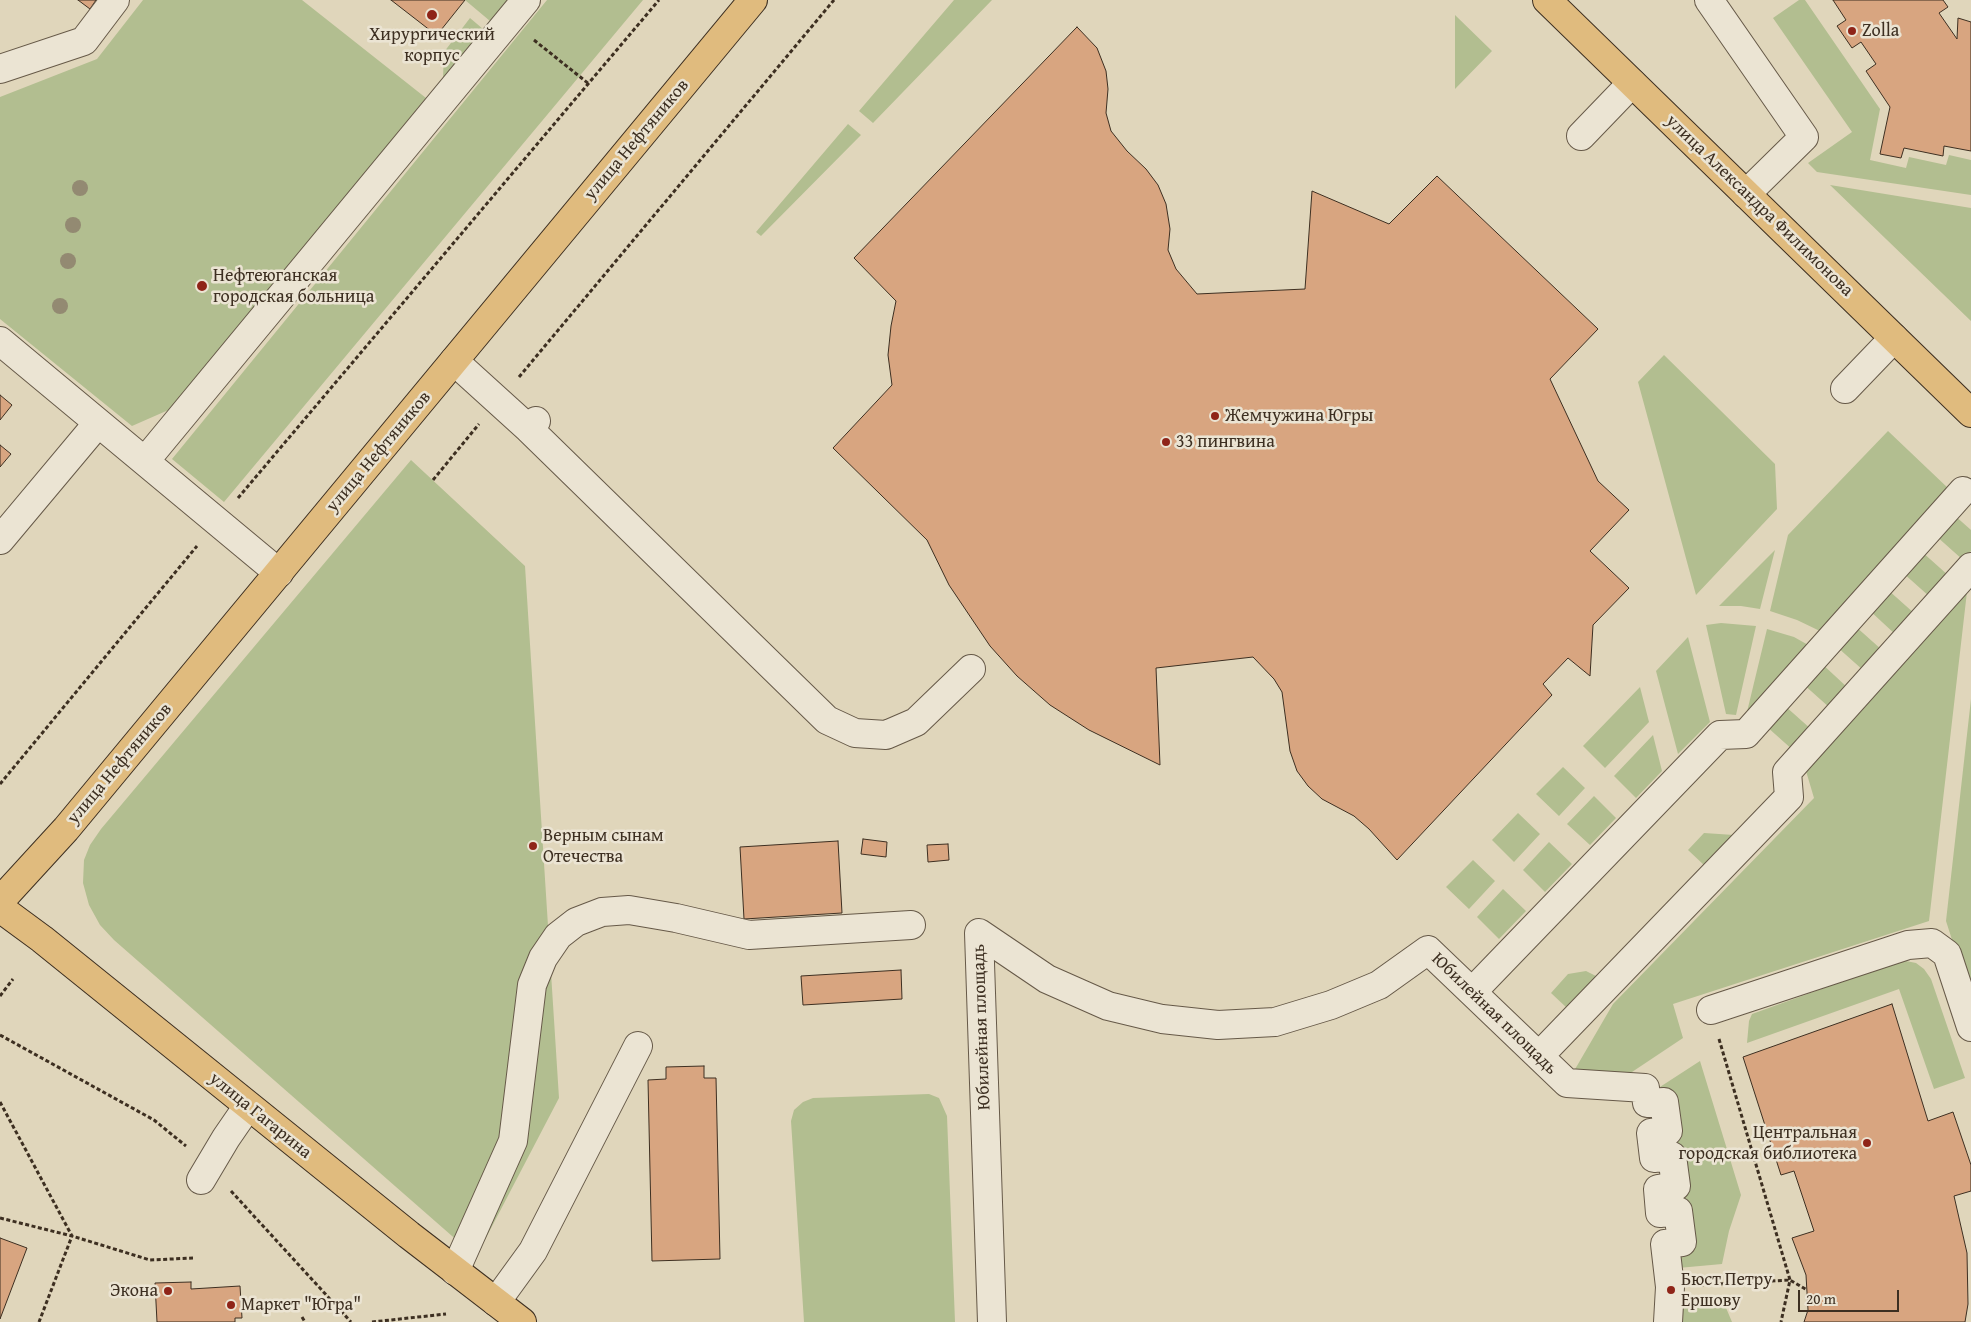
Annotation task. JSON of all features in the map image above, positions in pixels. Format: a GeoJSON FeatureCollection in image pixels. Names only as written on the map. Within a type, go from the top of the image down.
{"type":"FeatureCollection","features":[{"type":"Feature","properties":{"kind":"main road","name":"улица Нефтяников"},"geometry":{"type":"LineString","coordinates":[[0,901],[66,829],[753,0]]}},
{"type":"Feature","properties":{"kind":"main road","name":"улица Александра Филимонова"},"geometry":{"type":"LineString","coordinates":[[1547,0],[1894,338],[1968,404]]}},
{"type":"Feature","properties":{"kind":"main road","name":"улица Гагарина"},"geometry":{"type":"LineString","coordinates":[[0,908],[42,939],[248,1106],[522,1322]]}},
{"type":"Feature","properties":{"kind":"street"},"geometry":{"type":"LineString","coordinates":[[0,69],[84,41],[115,0]]}},
{"type":"Feature","properties":{"kind":"street"},"geometry":{"type":"LineString","coordinates":[[1709,0],[1804,137],[1746,194]]}},
{"type":"Feature","properties":{"kind":"street"},"geometry":{"type":"LineString","coordinates":[[145,461],[518,10]]}},
{"type":"Feature","properties":{"kind":"street"},"geometry":{"type":"LineString","coordinates":[[1581,136],[1632,83]]}},
{"type":"Feature","properties":{"kind":"street"},"geometry":{"type":"LineString","coordinates":[[1845,389],[1894,338]]}},
{"type":"Feature","properties":{"kind":"street"},"geometry":{"type":"LineString","coordinates":[[0,341],[278,573]]}},
{"type":"Feature","properties":{"kind":"street"},"geometry":{"type":"LineString","coordinates":[[454,361],[498,402],[532,425],[827,720],[855,734],[886,735],[916,722],[971,669]]}},
{"type":"Feature","properties":{"kind":"street"},"geometry":{"type":"LineString","coordinates":[[0,540],[98,423]]}},
{"type":"Feature","properties":{"kind":"street"},"geometry":{"type":"LineString","coordinates":[[1472,992],[1720,735],[1746,734],[1963,491]]}},
{"type":"Feature","properties":{"kind":"street"},"geometry":{"type":"LineString","coordinates":[[1539,1056],[1789,797],[1787,772],[1971,567]]}},
{"type":"Feature","properties":{"kind":"street"},"geometry":{"type":"LineString","coordinates":[[455,1271],[512,1141],[532,984],[543,958],[558,936],[576,922],[602,912],[630,910],[676,918],[749,935],[911,925]]}},
{"type":"Feature","properties":{"kind":"street","name":"Юбилейная площадь"},"geometry":{"type":"LineString","coordinates":[[992,1322],[979,933],[1047,978],[1108,1006],[1162,1019],[1218,1025],[1275,1022],[1331,1005],[1379,985],[1428,950],[1567,1083],[1645,1088],[1647,1104],[1664,1102],[1668,1131],[1651,1133],[1654,1158],[1672,1156],[1676,1186],[1658,1189],[1660,1213],[1678,1211],[1682,1242],[1664,1244],[1670,1287],[1668,1322]]}},
{"type":"Feature","properties":{"kind":"street"},"geometry":{"type":"LineString","coordinates":[[1711,1010],[1908,945],[1932,943],[1947,954],[1971,1027]]}},
{"type":"Feature","properties":{"kind":"street"},"geometry":{"type":"LineString","coordinates":[[496,1302],[534,1250],[638,1046]]}},
{"type":"Feature","properties":{"kind":"street"},"geometry":{"type":"LineString","coordinates":[[201,1180],[248,1106]]}},
{"type":"Feature","properties":{"kind":"path"},"geometry":{"type":"LineString","coordinates":[[0,784],[218,522],[659,0]]}},
{"type":"Feature","properties":{"kind":"path"},"geometry":{"type":"LineString","coordinates":[[433,480],[834,0]]}},
{"type":"Feature","properties":{"kind":"path"},"geometry":{"type":"LineString","coordinates":[[518,10],[588,84]]}},
{"type":"Feature","properties":{"kind":"path"},"geometry":{"type":"LineString","coordinates":[[0,996],[12,979]]}},
{"type":"Feature","properties":{"kind":"path"},"geometry":{"type":"LineString","coordinates":[[1711,1010],[1790,1280],[1781,1322]]}},
{"type":"Feature","properties":{"kind":"path"},"geometry":{"type":"LineString","coordinates":[[0,1102],[72,1236],[40,1322]]}},
{"type":"Feature","properties":{"kind":"path"},"geometry":{"type":"LineString","coordinates":[[0,1218],[72,1236],[150,1260],[193,1258]]}},
{"type":"Feature","properties":{"kind":"path"},"geometry":{"type":"LineString","coordinates":[[1670,1287],[1790,1280],[1807,1290]]}},
{"type":"Feature","properties":{"kind":"path"},"geometry":{"type":"LineString","coordinates":[[372,1322],[446,1314]]}},
{"type":"Feature","properties":{"kind":"path"},"geometry":{"type":"LineString","coordinates":[[302,1317],[305,1322]]}},
{"type":"Feature","properties":{"kind":"green space"},"geometry":{"type":"Polygon","coordinates":[[[143,0],[302,0],[426,98],[173,408],[132,426],[0,319],[0,97],[97,59],[143,0]]]}},
{"type":"Feature","properties":{"kind":"green space"},"geometry":{"type":"Polygon","coordinates":[[[465,0],[508,0],[490,21],[465,0]]]}},
{"type":"Feature","properties":{"kind":"green space"},"geometry":{"type":"Polygon","coordinates":[[[547,0],[643,0],[224,502],[172,459],[547,0]]]}},
{"type":"Feature","properties":{"kind":"green space"},"geometry":{"type":"Polygon","coordinates":[[[954,0],[992,0],[873,123],[859,111],[954,0]]]}},
{"type":"Feature","properties":{"kind":"green space"},"geometry":{"type":"Polygon","coordinates":[[[1799,0],[1805,0],[1880,109],[1870,160],[1906,168],[1909,157],[1946,165],[1949,155],[1971,160],[1971,195],[1817,172],[1808,163],[1852,132],[1773,18],[1799,0]]]}},
{"type":"Feature","properties":{"kind":"green space"},"geometry":{"type":"Polygon","coordinates":[[[1455,15],[1492,51],[1455,89],[1455,15]]]}},
{"type":"Feature","properties":{"kind":"green space"},"geometry":{"type":"Polygon","coordinates":[[[470,18],[483,29],[443,78],[444,52],[470,18]]]}},
{"type":"Feature","properties":{"kind":"green space"},"geometry":{"type":"Polygon","coordinates":[[[848,124],[861,135],[761,236],[756,232],[848,124]]]}},
{"type":"Feature","properties":{"kind":"green space"},"geometry":{"type":"Polygon","coordinates":[[[1830,185],[1971,208],[1971,321],[1830,185]]]}},
{"type":"Feature","properties":{"kind":"green space"},"geometry":{"type":"Polygon","coordinates":[[[1664,355],[1775,464],[1777,509],[1696,595],[1638,382],[1664,355]]]}},
{"type":"Feature","properties":{"kind":"green space"},"geometry":{"type":"Polygon","coordinates":[[[1888,431],[1949,489],[1822,632],[1797,620],[1770,611],[1788,535],[1888,431]]]}},
{"type":"Feature","properties":{"kind":"green space"},"geometry":{"type":"Polygon","coordinates":[[[411,460],[525,566],[559,1098],[476,1257],[114,940],[100,925],[89,905],[83,883],[84,860],[90,845],[101,829],[411,460]]]}},
{"type":"Feature","properties":{"kind":"green space"},"geometry":{"type":"Polygon","coordinates":[[[1953,514],[1971,530],[1971,551],[1963,560],[1935,535],[1953,514]]]}},
{"type":"Feature","properties":{"kind":"green space"},"geometry":{"type":"Polygon","coordinates":[[[1775,550],[1760,609],[1741,606],[1719,606],[1775,550]]]}},
{"type":"Feature","properties":{"kind":"green space"},"geometry":{"type":"Polygon","coordinates":[[[1921,551],[1949,576],[1930,597],[1902,572],[1921,551]]]}},
{"type":"Feature","properties":{"kind":"green space"},"geometry":{"type":"Polygon","coordinates":[[[1968,583],[1929,921],[1673,1004],[1683,1038],[1611,1086],[1567,1083],[1613,1004],[1814,798],[1806,771],[1968,583]]]}},
{"type":"Feature","properties":{"kind":"green space"},"geometry":{"type":"Polygon","coordinates":[[[1887,589],[1915,614],[1896,635],[1868,609],[1887,589]]]}},
{"type":"Feature","properties":{"kind":"green space"},"geometry":{"type":"Polygon","coordinates":[[[1721,623],[1756,626],[1736,715],[1726,714],[1706,625],[1721,623]]]}},
{"type":"Feature","properties":{"kind":"green space"},"geometry":{"type":"Polygon","coordinates":[[[1854,625],[1882,650],[1864,671],[1836,646],[1854,625]]]}},
{"type":"Feature","properties":{"kind":"green space"},"geometry":{"type":"Polygon","coordinates":[[[1767,629],[1794,637],[1810,646],[1746,716],[1767,629]]]}},
{"type":"Feature","properties":{"kind":"green space"},"geometry":{"type":"Polygon","coordinates":[[[1688,637],[1710,722],[1678,754],[1656,671],[1688,637]]]}},
{"type":"Feature","properties":{"kind":"green space"},"geometry":{"type":"Polygon","coordinates":[[[1820,662],[1848,688],[1830,708],[1802,683],[1820,662]]]}},
{"type":"Feature","properties":{"kind":"green space"},"geometry":{"type":"Polygon","coordinates":[[[1640,687],[1649,722],[1605,768],[1583,746],[1640,687]]]}},
{"type":"Feature","properties":{"kind":"green space"},"geometry":{"type":"Polygon","coordinates":[[[1971,699],[1971,999],[1946,921],[1971,699]]]}},
{"type":"Feature","properties":{"kind":"green space"},"geometry":{"type":"Polygon","coordinates":[[[1784,705],[1812,730],[1794,751],[1766,726],[1784,705]]]}},
{"type":"Feature","properties":{"kind":"green space"},"geometry":{"type":"Polygon","coordinates":[[[1653,735],[1662,771],[1636,798],[1614,776],[1653,735]]]}},
{"type":"Feature","properties":{"kind":"green space"},"geometry":{"type":"Polygon","coordinates":[[[1563,767],[1585,788],[1559,816],[1536,794],[1563,767]]]}},
{"type":"Feature","properties":{"kind":"green space"},"geometry":{"type":"Polygon","coordinates":[[[1594,796],[1616,818],[1590,845],[1567,824],[1594,796]]]}},
{"type":"Feature","properties":{"kind":"green space"},"geometry":{"type":"Polygon","coordinates":[[[1518,813],[1540,834],[1514,862],[1492,840],[1518,813]]]}},
{"type":"Feature","properties":{"kind":"green space"},"geometry":{"type":"Polygon","coordinates":[[[1704,833],[1734,835],[1705,866],[1688,850],[1704,833]]]}},
{"type":"Feature","properties":{"kind":"green space"},"geometry":{"type":"Polygon","coordinates":[[[1549,842],[1572,864],[1545,892],[1523,870],[1549,842]]]}},
{"type":"Feature","properties":{"kind":"green space"},"geometry":{"type":"Polygon","coordinates":[[[1473,860],[1495,881],[1469,909],[1446,887],[1473,860]]]}},
{"type":"Feature","properties":{"kind":"green space"},"geometry":{"type":"Polygon","coordinates":[[[1503,889],[1526,911],[1499,939],[1477,917],[1503,889]]]}},
{"type":"Feature","properties":{"kind":"green space"},"geometry":{"type":"Polygon","coordinates":[[[1896,962],[1916,963],[1924,969],[1931,979],[1965,1078],[1934,1089],[1899,989],[1747,1043],[1749,1021],[1752,1014],[1896,962]]]}},
{"type":"Feature","properties":{"kind":"green space"},"geometry":{"type":"Polygon","coordinates":[[[1586,971],[1598,977],[1568,1009],[1551,993],[1568,974],[1586,971]]]}},
{"type":"Feature","properties":{"kind":"green space"},"geometry":{"type":"Polygon","coordinates":[[[1700,1061],[1741,1195],[1729,1231],[1722,1264],[1667,1269],[1675,1186],[1668,1131],[1646,1096],[1700,1061]]]}},
{"type":"Feature","properties":{"kind":"green space"},"geometry":{"type":"Polygon","coordinates":[[[929,1094],[939,1098],[947,1116],[955,1322],[804,1322],[791,1121],[794,1110],[803,1102],[813,1098],[929,1094]]]}},
{"type":"Feature","properties":{"kind":"green space"},"geometry":{"type":"Polygon","coordinates":[[[1724,1303],[1732,1322],[1668,1322],[1669,1307],[1724,1303]]]}},
{"type":"Feature","properties":{"kind":"building"},"geometry":{"type":"Polygon","coordinates":[[[78,0],[96,0],[90,9],[78,0]]]}},
{"type":"Feature","properties":{"kind":"building","name":"Хирургический корпус"},"geometry":{"type":"Polygon","coordinates":[[[391,0],[465,0],[441,30],[431,31],[391,0]]]}},
{"type":"Feature","properties":{"kind":"building"},"geometry":{"type":"Polygon","coordinates":[[[1833,0],[1943,0],[1948,7],[1939,13],[1957,39],[1958,18],[1971,22],[1971,151],[1944,146],[1943,156],[1904,148],[1901,158],[1880,154],[1890,107],[1866,71],[1876,64],[1861,42],[1852,48],[1837,26],[1846,20],[1833,0]]]}},
{"type":"Feature","properties":{"kind":"building","name":"Жемчужина Югры"},"geometry":{"type":"Polygon","coordinates":[[[1077,27],[1097,48],[1106,71],[1108,89],[1106,113],[1111,131],[1158,185],[1166,204],[1170,229],[1168,250],[1176,269],[1197,294],[1305,289],[1312,191],[1389,224],[1437,176],[1598,329],[1550,379],[1598,481],[1629,510],[1590,551],[1629,588],[1593,625],[1590,676],[1568,658],[1543,684],[1552,695],[1397,860],[1369,829],[1354,816],[1322,799],[1308,786],[1297,771],[1290,751],[1282,692],[1274,679],[1253,657],[1156,668],[1160,765],[1089,730],[1050,705],[1017,676],[990,646],[949,585],[927,540],[833,448],[892,385],[888,355],[896,301],[854,258],[1077,27]]]}},
{"type":"Feature","properties":{"kind":"building"},"geometry":{"type":"Polygon","coordinates":[[[0,395],[12,405],[0,420],[0,395]]]}},
{"type":"Feature","properties":{"kind":"building"},"geometry":{"type":"Polygon","coordinates":[[[0,445],[11,454],[0,467],[0,445]]]}},
{"type":"Feature","properties":{"kind":"building"},"geometry":{"type":"Polygon","coordinates":[[[863,839],[887,842],[886,857],[861,854],[863,839]]]}},
{"type":"Feature","properties":{"kind":"building"},"geometry":{"type":"Polygon","coordinates":[[[838,841],[842,913],[744,919],[740,847],[838,841]]]}},
{"type":"Feature","properties":{"kind":"building"},"geometry":{"type":"Polygon","coordinates":[[[948,844],[949,860],[928,862],[927,845],[948,844]]]}},
{"type":"Feature","properties":{"kind":"building"},"geometry":{"type":"Polygon","coordinates":[[[901,970],[902,999],[803,1005],[801,976],[901,970]]]}},
{"type":"Feature","properties":{"kind":"building","name":"Центральная городская библиотека"},"geometry":{"type":"Polygon","coordinates":[[[1892,1004],[1928,1121],[1953,1112],[1971,1165],[1971,1191],[1954,1196],[1967,1253],[1968,1304],[1965,1322],[1804,1322],[1808,1310],[1806,1275],[1792,1238],[1814,1231],[1794,1171],[1781,1175],[1743,1057],[1892,1004]]]}},
{"type":"Feature","properties":{"kind":"building"},"geometry":{"type":"Polygon","coordinates":[[[704,1066],[704,1078],[716,1078],[720,1259],[652,1261],[648,1080],[666,1079],[666,1067],[704,1066]]]}},
{"type":"Feature","properties":{"kind":"building"},"geometry":{"type":"Polygon","coordinates":[[[0,1238],[27,1248],[0,1319],[0,1238]]]}},
{"type":"Feature","properties":{"kind":"building"},"geometry":{"type":"Polygon","coordinates":[[[191,1282],[191,1289],[240,1286],[242,1318],[235,1318],[235,1322],[157,1322],[155,1283],[191,1282]]]}},
{"type":"Feature","properties":{"kind":"place","name":"Хирургический корпус"},"geometry":{"type":"Point","coordinates":[432,15]}},
{"type":"Feature","properties":{"kind":"place","name":"Zolla"},"geometry":{"type":"Point","coordinates":[1852,31]}},
{"type":"Feature","properties":{"kind":"place","name":"Нефтеюганская городская больница"},"geometry":{"type":"Point","coordinates":[202,286]}},
{"type":"Feature","properties":{"kind":"place","name":"Жемчужина Югры"},"geometry":{"type":"Point","coordinates":[1215,416]}},
{"type":"Feature","properties":{"kind":"place","name":"33 пингвина"},"geometry":{"type":"Point","coordinates":[1166,442]}},
{"type":"Feature","properties":{"kind":"place","name":"Верным сынам Отечества"},"geometry":{"type":"Point","coordinates":[533,846]}},
{"type":"Feature","properties":{"kind":"place","name":"Центральная городская библиотека"},"geometry":{"type":"Point","coordinates":[1867,1143]}},
{"type":"Feature","properties":{"kind":"place","name":"Бюст Петру Ершову"},"geometry":{"type":"Point","coordinates":[1671,1290]}},
{"type":"Feature","properties":{"kind":"place","name":"Экона"},"geometry":{"type":"Point","coordinates":[168,1291]}},
{"type":"Feature","properties":{"kind":"place","name":"Маркет \"Югра\""},"geometry":{"type":"Point","coordinates":[231,1305]}}]}
